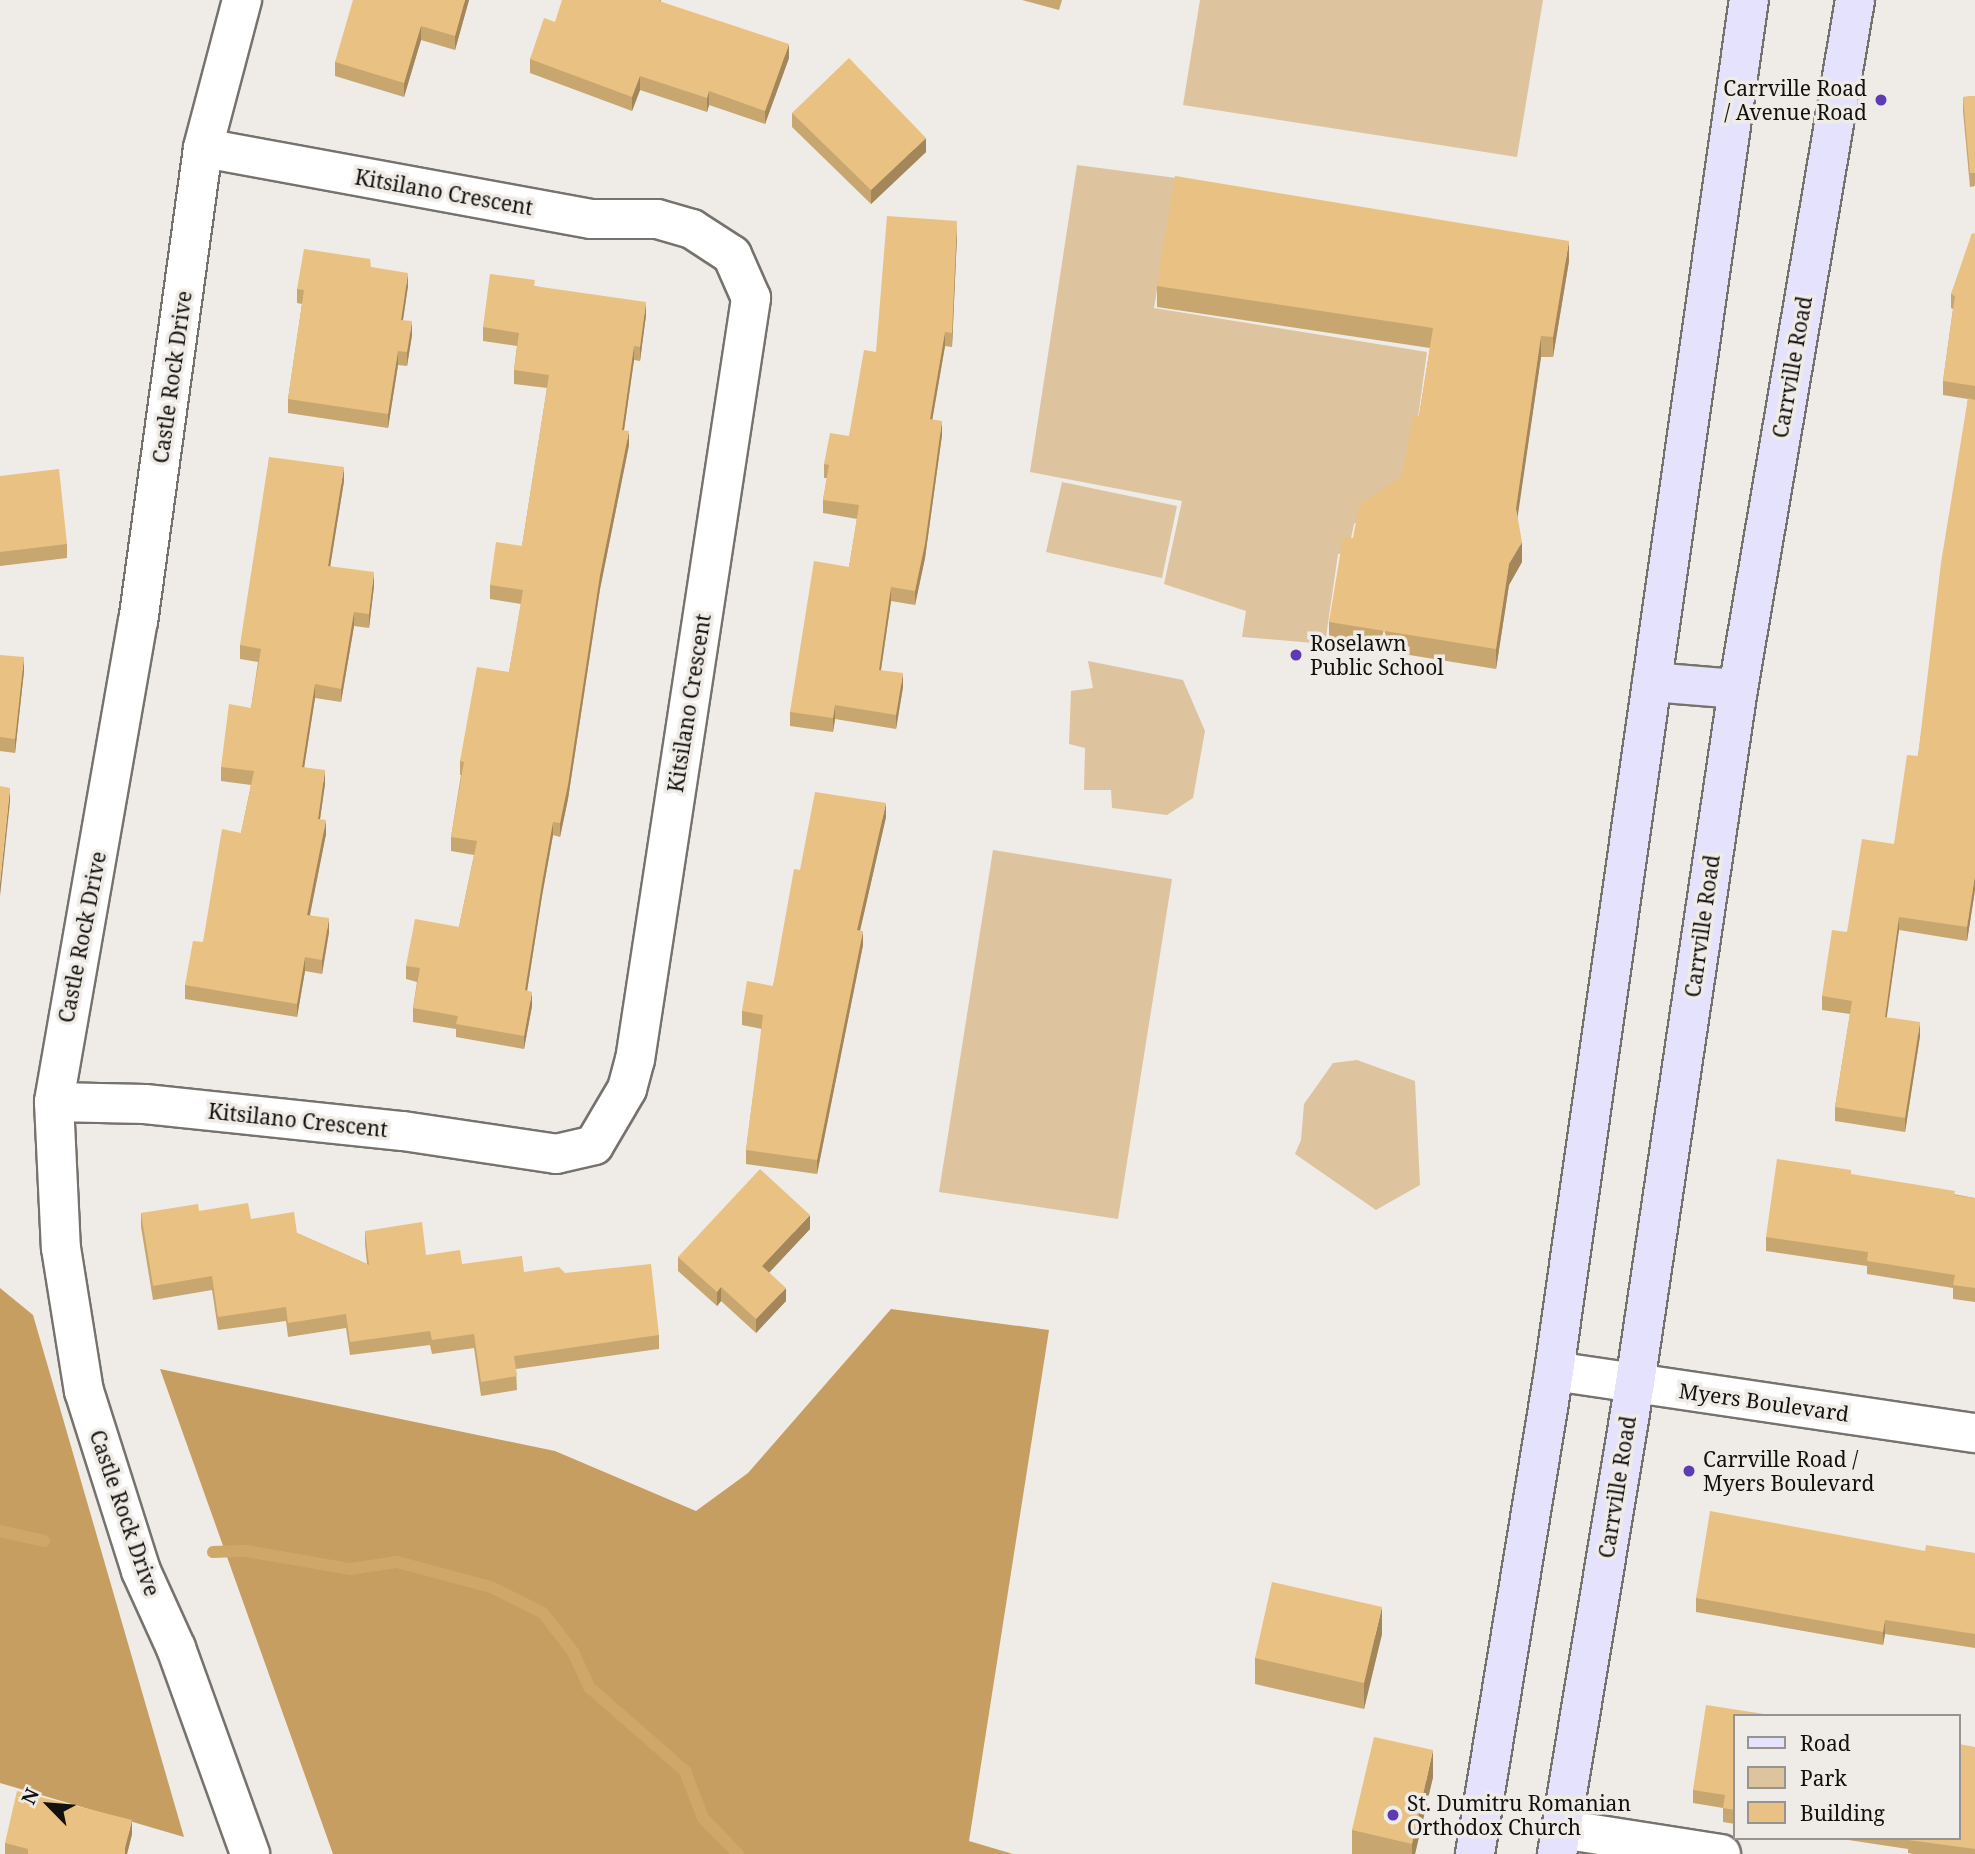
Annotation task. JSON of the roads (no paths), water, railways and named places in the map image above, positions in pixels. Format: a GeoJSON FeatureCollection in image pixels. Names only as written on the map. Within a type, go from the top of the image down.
{"type":"FeatureCollection","features":[{"type":"Feature","properties":{"kind":"main road"},"geometry":{"type":"LineString","coordinates":[[1475,1854],[1554,1371],[1749,0]]}},
{"type":"Feature","properties":{"kind":"main road","name":"Carrville Road"},"geometry":{"type":"LineString","coordinates":[[1559,1842],[1635,1383],[1738,690],[1855,0]]}},
{"type":"Feature","properties":{"kind":"main road"},"geometry":{"type":"LineString","coordinates":[[1652,682],[1738,690]]}},
{"type":"Feature","properties":{"kind":"street","name":"Castle Rock Drive"},"geometry":{"type":"LineString","coordinates":[[242,0],[203,148],[138,620],[54,1102],[61,1248],[84,1391],[141,1571],[176,1648],[250,1854]]}},
{"type":"Feature","properties":{"kind":"street","name":"Kitsilano Crescent"},"geometry":{"type":"LineString","coordinates":[[54,1102],[145,1104],[389,1129],[556,1154],[594,1145],[627,1089],[637,1046],[751,298],[732,255],[692,229],[657,219],[591,219],[203,148]]}},
{"type":"Feature","properties":{"kind":"street","name":"Myers Boulevard"},"geometry":{"type":"LineString","coordinates":[[1554,1371],[1975,1433]]}},
{"type":"Feature","properties":{"kind":"street"},"geometry":{"type":"LineString","coordinates":[[1559,1842],[1721,1854]]}},
{"type":"Feature","properties":{"kind":"waterway"},"geometry":{"type":"LineString","coordinates":[[0,1531],[44,1541]]}},
{"type":"Feature","properties":{"kind":"waterway"},"geometry":{"type":"LineString","coordinates":[[213,1552],[246,1551],[350,1569],[397,1562],[491,1587],[543,1613],[573,1652],[589,1687],[685,1771],[703,1818],[738,1854]]}},
{"type":"Feature","properties":{"kind":"place","name":"Carrville Road / Avenue Road"},"geometry":{"type":"Point","coordinates":[1881,100]}},
{"type":"Feature","properties":{"kind":"place","name":"Roselawn Public School"},"geometry":{"type":"Point","coordinates":[1296,655]}},
{"type":"Feature","properties":{"kind":"place","name":"Carrville Road / Myers Boulevard"},"geometry":{"type":"Point","coordinates":[1689,1471]}},
{"type":"Feature","properties":{"kind":"place","name":"St. Dumitru Romanian Orthodox Church"},"geometry":{"type":"Point","coordinates":[1393,1815]}}]}
